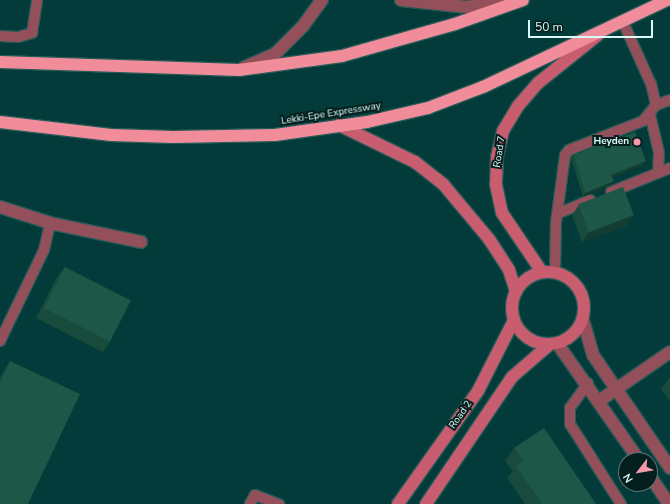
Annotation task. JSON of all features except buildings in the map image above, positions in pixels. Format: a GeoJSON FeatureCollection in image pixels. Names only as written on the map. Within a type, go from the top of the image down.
{"type":"FeatureCollection","features":[{"type":"Feature","properties":{"kind":"highway"},"geometry":{"type":"LineString","coordinates":[[0,62],[239,70],[342,56],[455,24],[523,0]]}},
{"type":"Feature","properties":{"kind":"highway","name":"Lekki-Epe Expressway"},"geometry":{"type":"LineString","coordinates":[[0,122],[111,135],[173,137],[276,135],[339,125],[428,108],[483,88],[598,35],[667,0]]}},
{"type":"Feature","properties":{"kind":"street"},"geometry":{"type":"LineString","coordinates":[[239,70],[274,54],[303,26],[322,0]]}},
{"type":"Feature","properties":{"kind":"street"},"geometry":{"type":"LineString","coordinates":[[401,0],[467,7],[512,0]]}},
{"type":"Feature","properties":{"kind":"street","name":"Road 7"},"geometry":{"type":"LineString","coordinates":[[542,272],[502,213],[496,184],[499,151],[504,131],[518,106],[538,83],[598,35]]}},
{"type":"Feature","properties":{"kind":"street"},"geometry":{"type":"LineString","coordinates":[[339,125],[415,162],[466,210],[509,270],[516,292],[514,320],[528,338],[553,344],[588,384],[634,452]]}},
{"type":"Feature","properties":{"kind":"street"},"geometry":{"type":"LineString","coordinates":[[0,207],[50,223],[140,242]]}},
{"type":"Feature","properties":{"kind":"street"},"geometry":{"type":"LineString","coordinates":[[516,292],[531,276],[542,272],[555,272],[576,285],[585,308],[583,320],[572,336],[553,344]]}},
{"type":"Feature","properties":{"kind":"street","name":"Road 2"},"geometry":{"type":"LineString","coordinates":[[398,504],[478,391],[514,320]]}},
{"type":"Feature","properties":{"kind":"street"},"geometry":{"type":"LineString","coordinates":[[583,320],[593,355],[670,468]]}},
{"type":"Feature","properties":{"kind":"street","name":"Road 2"},"geometry":{"type":"LineString","coordinates":[[426,504],[512,377],[553,344]]}},
{"type":"Feature","properties":{"kind":"street"},"geometry":{"type":"LineString","coordinates":[[599,401],[670,352]]}},
{"type":"Feature","properties":{"kind":"street"},"geometry":{"type":"LineString","coordinates":[[658,488],[669,504]]}},
{"type":"Feature","properties":{"kind":"lane"},"geometry":{"type":"LineString","coordinates":[[0,36],[18,37],[32,33],[37,0]]}},
{"type":"Feature","properties":{"kind":"lane"},"geometry":{"type":"LineString","coordinates":[[623,22],[651,84],[656,105]]}},
{"type":"Feature","properties":{"kind":"lane"},"geometry":{"type":"LineString","coordinates":[[555,272],[557,214],[562,166],[570,150],[616,133],[650,114],[656,105],[670,100]]}},
{"type":"Feature","properties":{"kind":"lane"},"geometry":{"type":"LineString","coordinates":[[650,114],[659,153],[658,173]]}},
{"type":"Feature","properties":{"kind":"lane"},"geometry":{"type":"LineString","coordinates":[[557,214],[670,168]]}},
{"type":"Feature","properties":{"kind":"lane"},"geometry":{"type":"LineString","coordinates":[[0,341],[44,250],[50,223]]}},
{"type":"Feature","properties":{"kind":"lane"},"geometry":{"type":"LineString","coordinates":[[588,384],[570,408],[570,424],[578,442],[622,504]]}},
{"type":"Feature","properties":{"kind":"lane"},"geometry":{"type":"LineString","coordinates":[[250,504],[255,495],[279,504]]}},
{"type":"Feature","properties":{"kind":"place","name":"Heyden"},"geometry":{"type":"Point","coordinates":[637,142]}}]}
